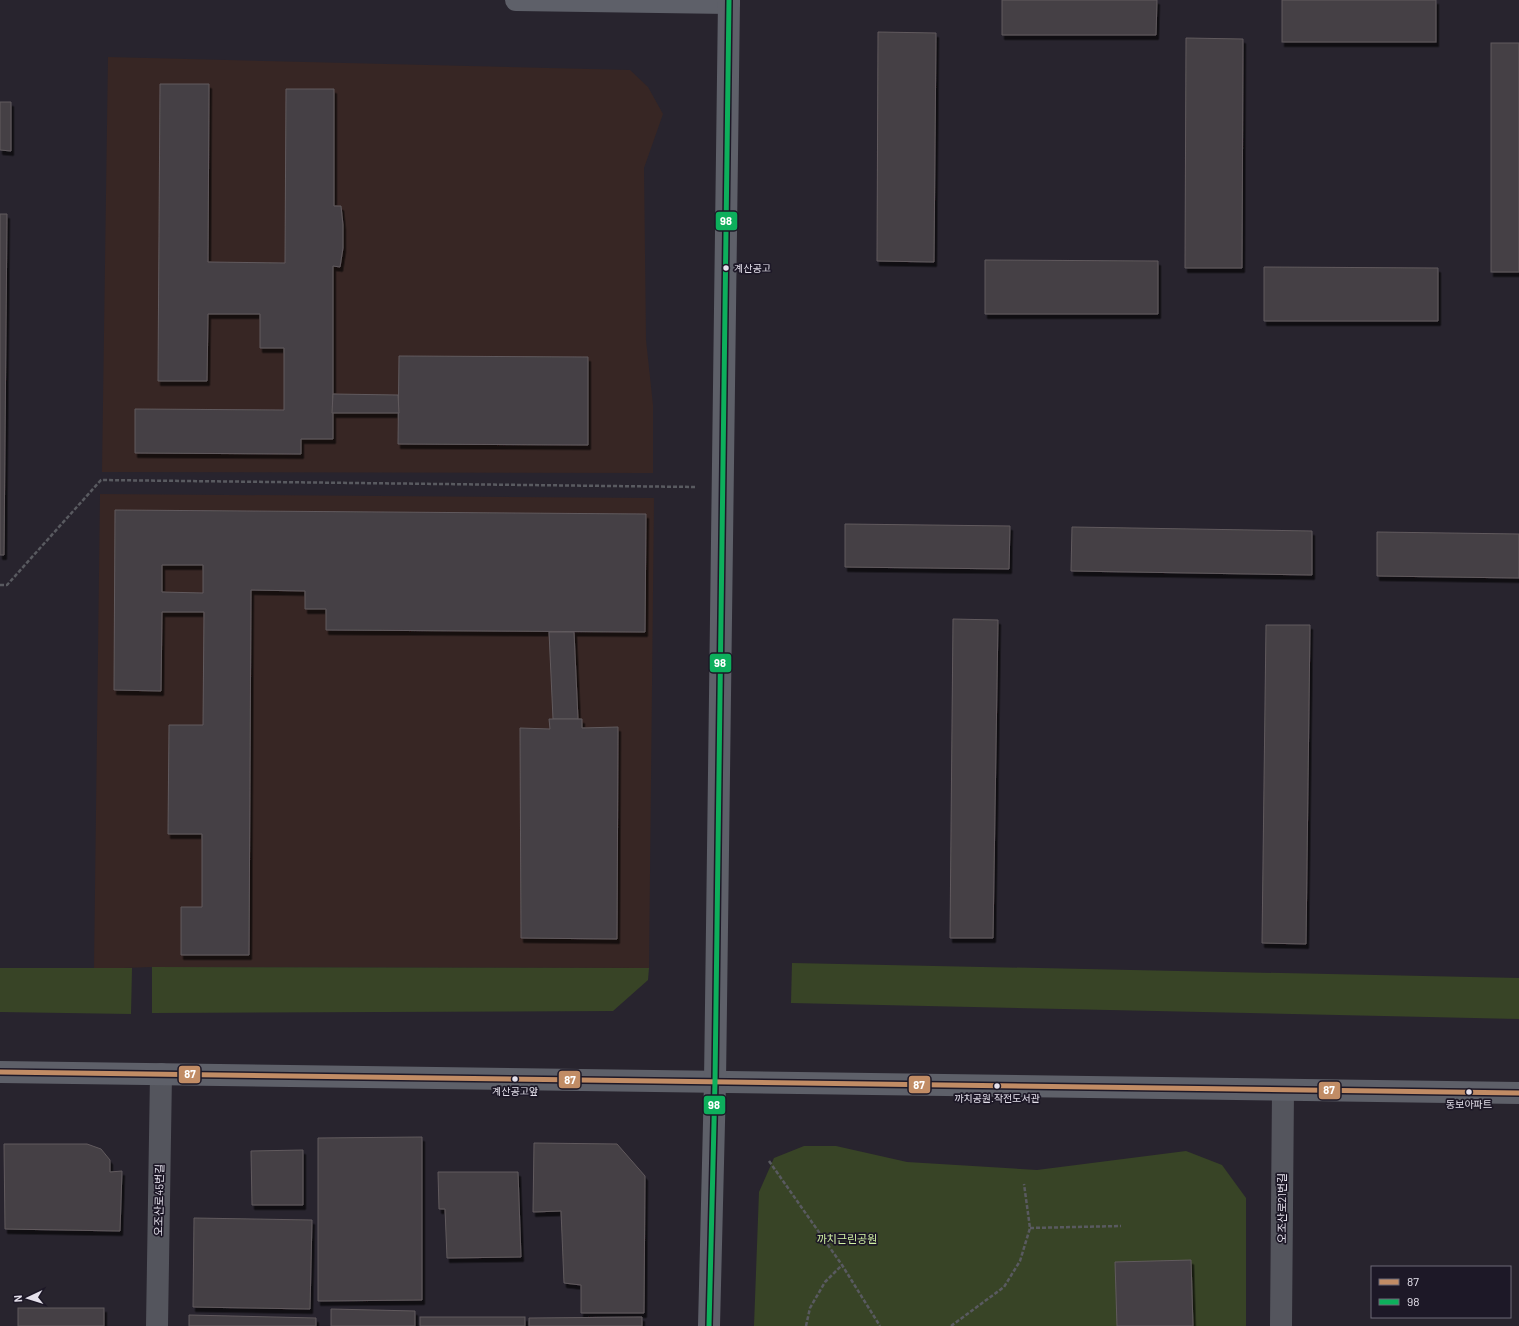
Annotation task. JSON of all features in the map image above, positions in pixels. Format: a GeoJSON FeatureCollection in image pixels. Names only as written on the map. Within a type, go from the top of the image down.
{"type":"FeatureCollection","features":[{"type":"Feature","properties":{"kind":"street"},"geometry":{"type":"LineString","coordinates":[[516,0],[729,1],[715,1082],[709,1326]]}},
{"type":"Feature","properties":{"kind":"street"},"geometry":{"type":"LineString","coordinates":[[0,1072],[1519,1093]]}},
{"type":"Feature","properties":{"kind":"street","name":"오조산로45번길"},"geometry":{"type":"LineString","coordinates":[[157,1326],[161,1074]]}},
{"type":"Feature","properties":{"kind":"street","name":"오조산로21번길"},"geometry":{"type":"LineString","coordinates":[[1281,1326],[1283,1090]]}},
{"type":"Feature","properties":{"kind":"path"},"geometry":{"type":"LineString","coordinates":[[0,585],[6,585],[101,480],[722,487]]}},
{"type":"Feature","properties":{"kind":"path"},"geometry":{"type":"LineString","coordinates":[[769,1161],[842,1265],[880,1326]]}},
{"type":"Feature","properties":{"kind":"path"},"geometry":{"type":"LineString","coordinates":[[951,1326],[1004,1287],[1020,1261],[1030,1228],[1024,1184]]}},
{"type":"Feature","properties":{"kind":"path"},"geometry":{"type":"LineString","coordinates":[[1030,1228],[1121,1226]]}},
{"type":"Feature","properties":{"kind":"path"},"geometry":{"type":"LineString","coordinates":[[806,1326],[810,1308],[817,1295],[825,1282],[842,1265]]}},
{"type":"Feature","properties":{"kind":"shaded area"},"geometry":{"type":"Polygon","coordinates":[[[108,57],[630,70],[648,87],[663,114],[644,168],[646,340],[653,405],[653,473],[102,472],[108,57]]]}},
{"type":"Feature","properties":{"kind":"shaded area"},"geometry":{"type":"Polygon","coordinates":[[[100,494],[654,498],[649,968],[152,967],[94,969],[100,494]]]}},
{"type":"Feature","properties":{"kind":"green space"},"geometry":{"type":"Polygon","coordinates":[[[792,963],[1519,978],[1519,1019],[791,1003],[792,963]]]}},
{"type":"Feature","properties":{"kind":"green space"},"geometry":{"type":"Polygon","coordinates":[[[152,967],[649,968],[648,980],[613,1011],[152,1013],[152,967]]]}},
{"type":"Feature","properties":{"kind":"green space"},"geometry":{"type":"Polygon","coordinates":[[[0,968],[132,968],[131,1014],[0,1012],[0,968]]]}},
{"type":"Feature","properties":{"kind":"green space","name":"까치근린공원"},"geometry":{"type":"Polygon","coordinates":[[[804,1146],[836,1146],[907,1162],[1037,1170],[1186,1151],[1222,1165],[1246,1198],[1246,1326],[754,1326],[759,1192],[774,1158],[804,1146]]]}},
{"type":"Feature","properties":{"kind":"building"},"geometry":{"type":"Polygon","coordinates":[[[1002,0],[1157,0],[1156,35],[1002,35],[1002,0]]]}},
{"type":"Feature","properties":{"kind":"building"},"geometry":{"type":"Polygon","coordinates":[[[1282,0],[1436,0],[1436,42],[1282,42],[1282,0]]]}},
{"type":"Feature","properties":{"kind":"building"},"geometry":{"type":"Polygon","coordinates":[[[878,32],[936,33],[934,262],[877,261],[878,32]]]}},
{"type":"Feature","properties":{"kind":"building"},"geometry":{"type":"Polygon","coordinates":[[[1186,38],[1243,39],[1242,268],[1185,268],[1186,38]]]}},
{"type":"Feature","properties":{"kind":"building"},"geometry":{"type":"Polygon","coordinates":[[[1491,43],[1519,43],[1519,272],[1491,272],[1491,43]]]}},
{"type":"Feature","properties":{"kind":"building"},"geometry":{"type":"Polygon","coordinates":[[[160,84],[209,84],[208,262],[285,263],[286,89],[334,89],[334,206],[341,206],[343,248],[340,267],[333,266],[333,439],[301,439],[301,454],[135,453],[135,409],[284,410],[284,348],[260,348],[260,314],[208,314],[207,381],[158,381],[160,84]]]}},
{"type":"Feature","properties":{"kind":"building"},"geometry":{"type":"Polygon","coordinates":[[[0,102],[11,102],[11,151],[0,150],[0,102]]]}},
{"type":"Feature","properties":{"kind":"building"},"geometry":{"type":"Polygon","coordinates":[[[0,214],[7,214],[4,555],[0,555],[0,214]]]}},
{"type":"Feature","properties":{"kind":"building"},"geometry":{"type":"Polygon","coordinates":[[[985,260],[1158,261],[1158,314],[985,314],[985,260]]]}},
{"type":"Feature","properties":{"kind":"building"},"geometry":{"type":"Polygon","coordinates":[[[1264,267],[1438,268],[1438,321],[1264,321],[1264,267]]]}},
{"type":"Feature","properties":{"kind":"building"},"geometry":{"type":"Polygon","coordinates":[[[399,356],[588,357],[588,445],[398,444],[399,356]]]}},
{"type":"Feature","properties":{"kind":"building"},"geometry":{"type":"Polygon","coordinates":[[[333,394],[398,395],[399,413],[332,413],[333,394]]]}},
{"type":"Feature","properties":{"kind":"building"},"geometry":{"type":"Polygon","coordinates":[[[115,510],[646,514],[645,632],[326,630],[326,609],[305,609],[305,591],[251,590],[249,955],[181,955],[181,907],[202,907],[202,834],[168,834],[169,725],[203,725],[204,612],[162,612],[161,691],[114,690],[115,510]],[[162,565],[162,592],[203,593],[203,565],[162,565]]]}},
{"type":"Feature","properties":{"kind":"building"},"geometry":{"type":"Polygon","coordinates":[[[845,524],[1010,526],[1009,569],[845,567],[845,524]]]}},
{"type":"Feature","properties":{"kind":"building"},"geometry":{"type":"Polygon","coordinates":[[[1072,527],[1312,531],[1312,575],[1071,571],[1072,527]]]}},
{"type":"Feature","properties":{"kind":"building"},"geometry":{"type":"Polygon","coordinates":[[[1377,532],[1519,534],[1519,578],[1377,576],[1377,532]]]}},
{"type":"Feature","properties":{"kind":"building"},"geometry":{"type":"Polygon","coordinates":[[[953,619],[998,620],[993,938],[950,938],[953,619]]]}},
{"type":"Feature","properties":{"kind":"building"},"geometry":{"type":"Polygon","coordinates":[[[1266,625],[1310,625],[1306,944],[1262,943],[1266,625]]]}},
{"type":"Feature","properties":{"kind":"building"},"geometry":{"type":"Polygon","coordinates":[[[549,632],[574,632],[578,719],[553,719],[549,632]]]}},
{"type":"Feature","properties":{"kind":"building"},"geometry":{"type":"Polygon","coordinates":[[[549,719],[582,719],[582,728],[618,727],[617,939],[521,938],[520,728],[550,729],[549,719]]]}},
{"type":"Feature","properties":{"kind":"building"},"geometry":{"type":"Polygon","coordinates":[[[422,1137],[422,1300],[318,1301],[318,1138],[422,1137]]]}},
{"type":"Feature","properties":{"kind":"building"},"geometry":{"type":"Polygon","coordinates":[[[534,1143],[617,1144],[645,1176],[644,1313],[581,1313],[581,1285],[564,1283],[561,1211],[533,1212],[534,1143]]]}},
{"type":"Feature","properties":{"kind":"building"},"geometry":{"type":"Polygon","coordinates":[[[4,1144],[87,1144],[101,1149],[110,1160],[110,1172],[122,1171],[120,1231],[5,1229],[4,1144]]]}},
{"type":"Feature","properties":{"kind":"building"},"geometry":{"type":"Polygon","coordinates":[[[303,1150],[303,1205],[252,1205],[251,1151],[303,1150]]]}},
{"type":"Feature","properties":{"kind":"building"},"geometry":{"type":"Polygon","coordinates":[[[438,1172],[518,1172],[521,1257],[447,1258],[445,1209],[439,1209],[438,1172]]]}},
{"type":"Feature","properties":{"kind":"building"},"geometry":{"type":"Polygon","coordinates":[[[194,1218],[312,1220],[310,1309],[193,1307],[194,1218]]]}},
{"type":"Feature","properties":{"kind":"building"},"geometry":{"type":"Polygon","coordinates":[[[1191,1260],[1193,1326],[1117,1326],[1115,1262],[1191,1260]]]}},
{"type":"Feature","properties":{"kind":"building"},"geometry":{"type":"Polygon","coordinates":[[[18,1308],[104,1308],[104,1326],[18,1326],[18,1308]]]}},
{"type":"Feature","properties":{"kind":"building"},"geometry":{"type":"Polygon","coordinates":[[[331,1309],[415,1311],[415,1326],[331,1326],[331,1309]]]}},
{"type":"Feature","properties":{"kind":"building"},"geometry":{"type":"Polygon","coordinates":[[[189,1315],[316,1318],[316,1326],[189,1326],[189,1315]]]}},
{"type":"Feature","properties":{"kind":"building"},"geometry":{"type":"Polygon","coordinates":[[[420,1317],[525,1317],[525,1326],[420,1326],[420,1317]]]}},
{"type":"Feature","properties":{"kind":"building"},"geometry":{"type":"Polygon","coordinates":[[[642,1317],[642,1326],[529,1326],[529,1318],[642,1317]]]}},
{"type":"Feature","properties":{"kind":"transit line","name":"98"},"geometry":{"type":"LineString","coordinates":[[709,1326],[715,1082],[729,0]]}},
{"type":"Feature","properties":{"kind":"transit line","name":"87"},"geometry":{"type":"LineString","coordinates":[[0,1072],[1519,1093]]}},
{"type":"Feature","properties":{"kind":"place","name":"계산공고"},"geometry":{"type":"Point","coordinates":[726,268]}},
{"type":"Feature","properties":{"kind":"place","name":"계산공고앞"},"geometry":{"type":"Point","coordinates":[515,1079]}},
{"type":"Feature","properties":{"kind":"place","name":"까치공원.작전도서관"},"geometry":{"type":"Point","coordinates":[997,1086]}},
{"type":"Feature","properties":{"kind":"place","name":"동보아파트"},"geometry":{"type":"Point","coordinates":[1469,1092]}}]}
